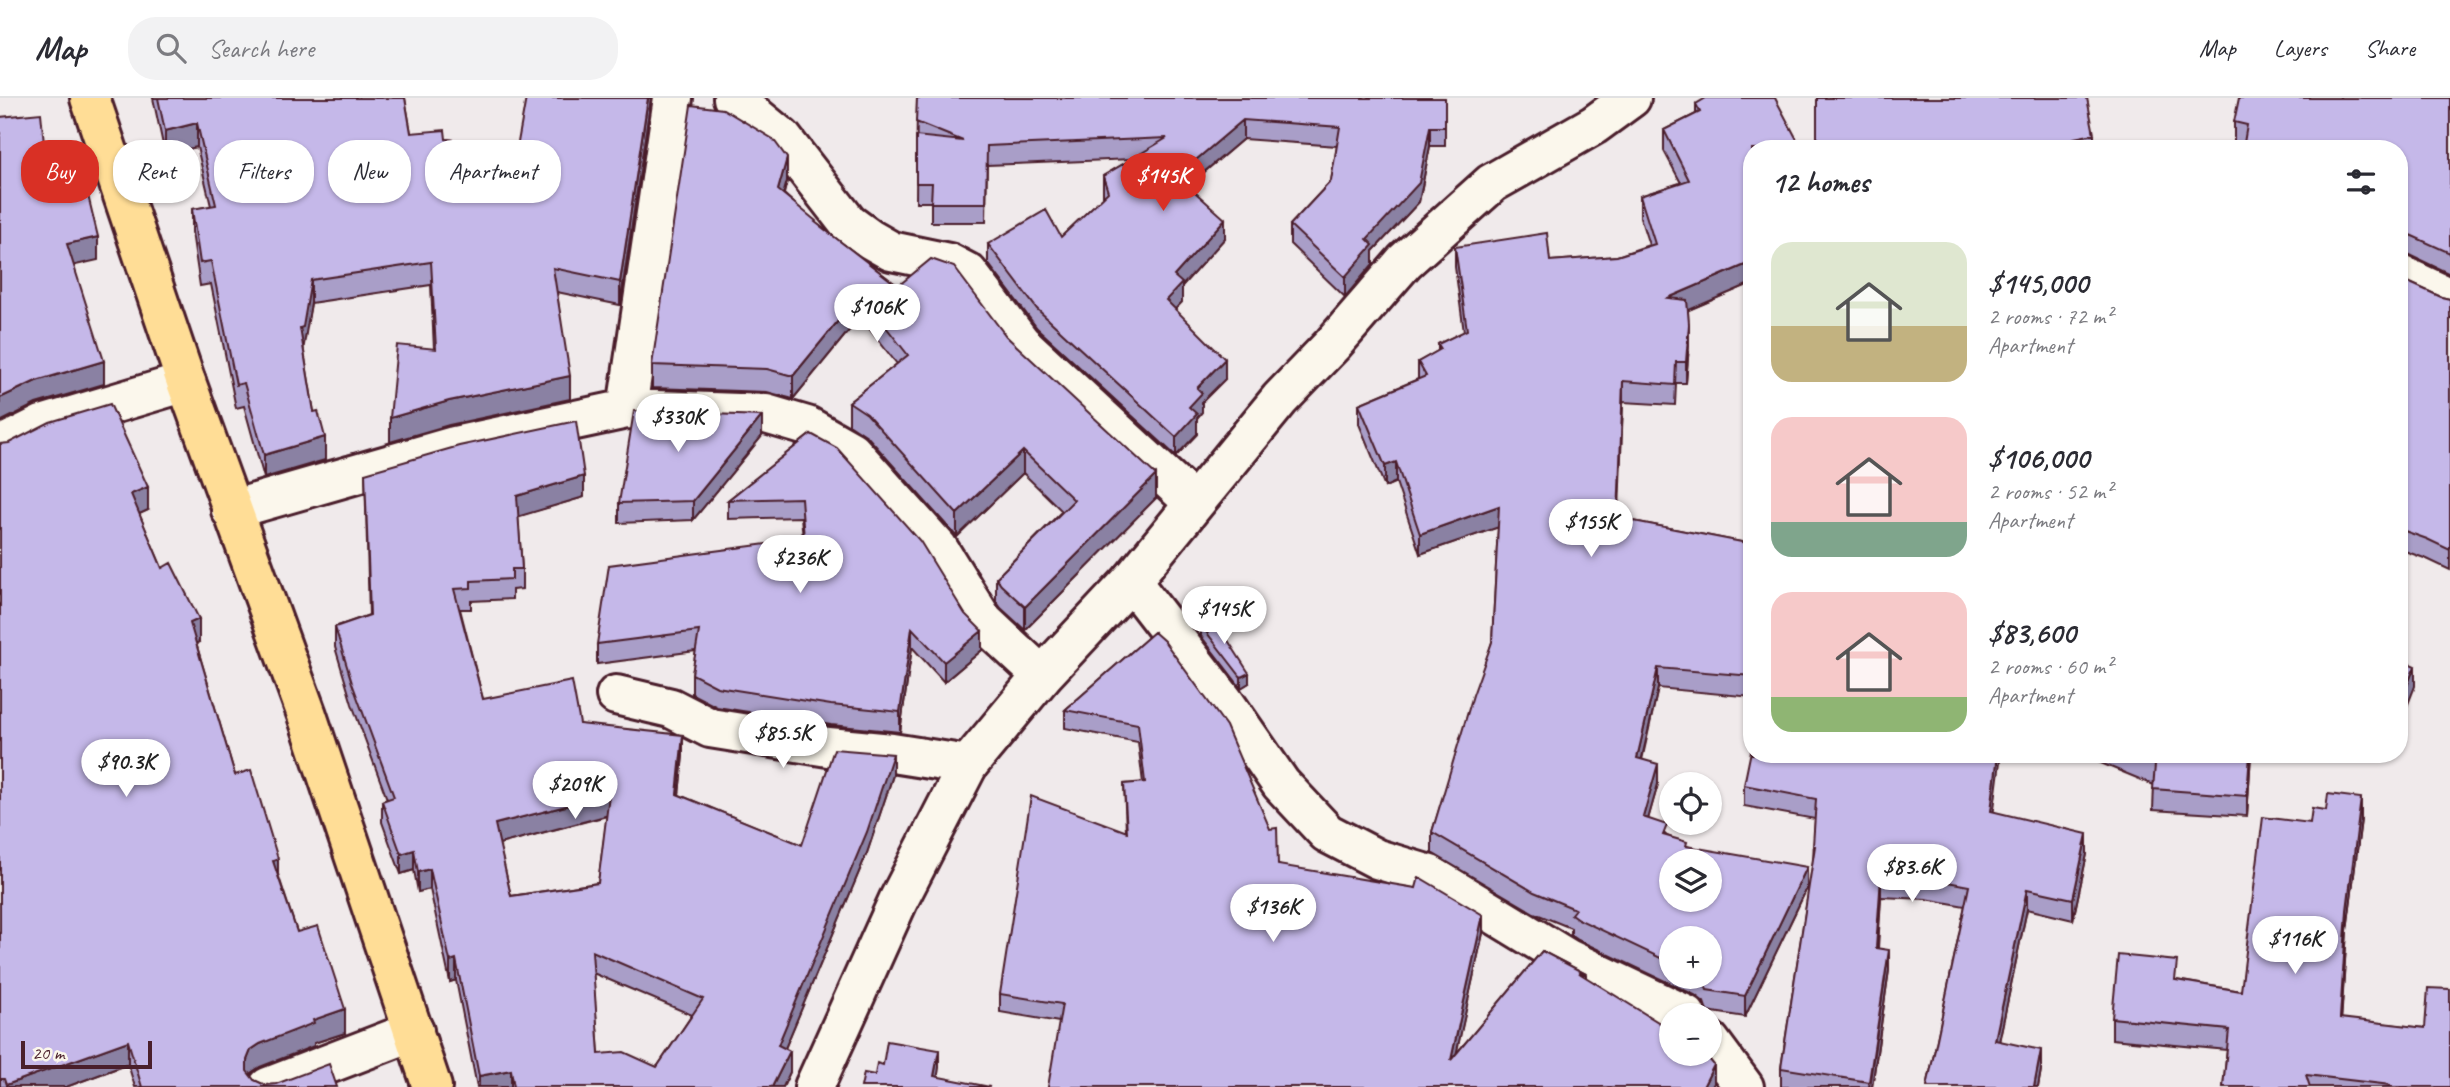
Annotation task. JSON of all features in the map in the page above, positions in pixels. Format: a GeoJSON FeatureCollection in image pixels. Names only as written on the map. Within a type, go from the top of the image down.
{"type":"FeatureCollection","features":[{"type":"Feature","properties":{"kind":"main road"},"geometry":{"type":"LineString","coordinates":[[90,98],[186,382],[307,715],[432,1087]]}},
{"type":"Feature","properties":{"kind":"street"},"geometry":{"type":"LineString","coordinates":[[627,409],[673,98]]}},
{"type":"Feature","properties":{"kind":"street"},"geometry":{"type":"LineString","coordinates":[[733,98],[782,138],[848,223],[891,251],[949,263],[968,273],[1021,343],[1194,503]]}},
{"type":"Feature","properties":{"kind":"street"},"geometry":{"type":"LineString","coordinates":[[814,1087],[898,901],[968,765],[1042,677],[1131,581],[1280,398],[1333,344],[1405,261],[1493,183],[1594,125],[1631,98]]}},
{"type":"Feature","properties":{"kind":"street"},"geometry":{"type":"LineString","coordinates":[[2408,278],[2450,298]]}},
{"type":"Feature","properties":{"kind":"street"},"geometry":{"type":"LineString","coordinates":[[0,446],[42,425],[186,382]]}},
{"type":"Feature","properties":{"kind":"street"},"geometry":{"type":"LineString","coordinates":[[232,510],[454,446],[627,409],[766,414],[807,426],[851,451],[938,548],[984,622],[1042,677]]}},
{"type":"Feature","properties":{"kind":"street"},"geometry":{"type":"LineString","coordinates":[[1131,581],[1223,700],[1281,784],[1327,834],[1377,859],[1430,875],[1568,959],[1661,1003]]}},
{"type":"Feature","properties":{"kind":"street"},"geometry":{"type":"LineString","coordinates":[[616,695],[671,708],[710,727],[828,747],[892,753],[968,765]]}},
{"type":"Feature","properties":{"kind":"street"},"geometry":{"type":"LineString","coordinates":[[268,1087],[414,1031]]}},
{"type":"Feature","properties":{"kind":"street"},"geometry":{"type":"LineString","coordinates":[[1722,1057],[1744,1087]]}},
{"type":"Feature","properties":{"kind":"building"},"geometry":{"type":"Polygon","coordinates":[[[158,98],[405,98],[411,133],[445,130],[446,139],[454,140],[425,140],[425,203],[561,203],[561,140],[518,140],[526,98],[648,98],[620,282],[553,268],[570,376],[449,401],[390,418],[397,345],[436,349],[431,262],[311,280],[303,327],[300,328],[314,412],[318,411],[325,437],[264,455],[244,383],[236,385],[211,261],[200,263],[192,209],[216,203],[314,203],[314,140],[214,140],[214,196],[197,123],[165,131],[158,98]]]}},
{"type":"Feature","properties":{"kind":"building"},"geometry":{"type":"Polygon","coordinates":[[[917,98],[1445,98],[1445,127],[1430,127],[1419,183],[1367,239],[1373,245],[1345,277],[1290,225],[1331,181],[1340,127],[1243,120],[1177,176],[1225,219],[1174,276],[1182,283],[1166,300],[1225,359],[1197,388],[1202,393],[1189,407],[1197,414],[1176,437],[1037,309],[988,244],[1046,210],[1061,237],[1108,192],[1103,176],[1167,138],[987,146],[986,203],[931,203],[932,183],[916,183],[916,136],[963,141],[916,122],[917,98]]]}},
{"type":"Feature","properties":{"kind":"building"},"geometry":{"type":"Polygon","coordinates":[[[1706,98],[1775,98],[1797,140],[1743,140],[1743,266],[1668,298],[1687,300],[1689,324],[1686,362],[1676,362],[1675,385],[1623,381],[1618,518],[1743,542],[1743,675],[1658,668],[1637,758],[1658,764],[1643,817],[1659,822],[1659,835],[1687,842],[1686,846],[1703,849],[1659,849],[1659,912],[1722,912],[1722,852],[1807,867],[1745,996],[1707,989],[1722,989],[1722,926],[1659,926],[1659,957],[1578,919],[1571,914],[1575,909],[1534,892],[1432,832],[1473,695],[1492,642],[1499,506],[1420,534],[1396,462],[1385,466],[1359,404],[1426,376],[1418,362],[1441,349],[1438,344],[1467,330],[1455,247],[1547,233],[1550,261],[1617,256],[1655,244],[1640,196],[1689,180],[1664,130],[1700,112],[1696,104],[1706,98]]]}},
{"type":"Feature","properties":{"kind":"building"},"geometry":{"type":"Polygon","coordinates":[[[1817,98],[2087,98],[2094,134],[2074,140],[1817,140],[1817,98]]]}},
{"type":"Feature","properties":{"kind":"building"},"geometry":{"type":"Polygon","coordinates":[[[2239,98],[2450,98],[2450,253],[2408,234],[2408,140],[2244,140],[2247,125],[2234,122],[2239,98]]]}},
{"type":"Feature","properties":{"kind":"building"},"geometry":{"type":"Polygon","coordinates":[[[691,105],[723,109],[773,139],[787,158],[778,190],[898,286],[931,259],[954,267],[1006,336],[1156,475],[1025,607],[996,578],[1074,500],[1023,451],[957,514],[867,414],[849,402],[908,355],[860,294],[793,376],[767,369],[652,365],[691,105]]]}},
{"type":"Feature","properties":{"kind":"building"},"geometry":{"type":"Polygon","coordinates":[[[41,113],[44,140],[21,140],[21,203],[90,203],[98,237],[67,244],[104,361],[36,381],[0,398],[0,117],[41,113]]]}},
{"type":"Feature","properties":{"kind":"building"},"geometry":{"type":"Polygon","coordinates":[[[2408,282],[2450,299],[2450,550],[2408,532],[2408,282]]]}},
{"type":"Feature","properties":{"kind":"building"},"geometry":{"type":"Polygon","coordinates":[[[110,404],[148,487],[131,494],[162,568],[171,563],[199,619],[190,623],[235,775],[251,770],[278,859],[273,861],[297,932],[318,926],[345,1009],[260,1044],[251,1050],[247,1071],[254,1080],[265,1085],[276,1084],[329,1064],[337,1087],[142,1087],[128,1041],[6,1085],[4,1079],[0,1079],[0,444],[9,443],[50,422],[110,404]]]}},
{"type":"Feature","properties":{"kind":"building"},"geometry":{"type":"Polygon","coordinates":[[[634,411],[762,416],[693,501],[619,503],[634,411]]]}},
{"type":"Feature","properties":{"kind":"building"},"geometry":{"type":"Polygon","coordinates":[[[576,421],[584,476],[517,496],[522,569],[512,569],[512,579],[471,581],[471,588],[454,589],[483,699],[572,681],[580,724],[683,735],[677,794],[802,845],[834,749],[893,754],[867,832],[778,1045],[790,1051],[772,1087],[514,1087],[511,1070],[479,1076],[456,959],[450,961],[430,869],[418,872],[414,850],[401,854],[382,801],[394,797],[352,683],[335,627],[370,615],[365,473],[459,446],[576,421]],[[609,795],[495,824],[511,896],[598,883],[609,795]],[[592,951],[599,1054],[624,1052],[657,1067],[703,999],[592,951]]]}},
{"type":"Feature","properties":{"kind":"building"},"geometry":{"type":"Polygon","coordinates":[[[811,434],[837,448],[920,541],[965,614],[982,631],[944,662],[912,628],[900,712],[831,705],[717,687],[692,674],[699,631],[597,644],[609,565],[804,539],[801,498],[728,500],[811,434]]]}},
{"type":"Feature","properties":{"kind":"building"},"geometry":{"type":"Polygon","coordinates":[[[1213,617],[1249,673],[1241,677],[1201,625],[1213,617]]]}},
{"type":"Feature","properties":{"kind":"building"},"geometry":{"type":"Polygon","coordinates":[[[1154,632],[1164,641],[1226,726],[1270,829],[1277,828],[1278,865],[1416,888],[1419,877],[1483,915],[1451,1060],[1542,951],[1586,974],[1579,973],[1659,1023],[1659,1066],[1714,1066],[1703,1087],[1048,1087],[1062,1004],[1000,994],[1031,796],[1127,832],[1124,784],[1145,782],[1138,724],[1065,710],[1154,632]]]}},
{"type":"Feature","properties":{"kind":"building"},"geometry":{"type":"Polygon","coordinates":[[[2408,663],[2415,666],[2408,684],[2408,663]]]}},
{"type":"Feature","properties":{"kind":"building"},"geometry":{"type":"Polygon","coordinates":[[[1749,763],[1997,763],[1991,811],[2087,834],[2073,899],[2027,889],[1995,1040],[2041,1050],[2034,1087],[1927,1087],[1969,886],[1926,878],[1881,877],[1876,948],[1889,950],[1869,1082],[1781,1068],[1815,846],[1816,799],[1744,785],[1749,763]]]}},
{"type":"Feature","properties":{"kind":"building"},"geometry":{"type":"Polygon","coordinates":[[[2150,763],[2249,763],[2247,796],[2153,789],[2155,765],[2150,763]]]}},
{"type":"Feature","properties":{"kind":"building"},"geometry":{"type":"Polygon","coordinates":[[[2328,794],[2361,798],[2347,910],[2340,1018],[2425,1028],[2428,988],[2450,989],[2450,1087],[2390,1087],[2306,1075],[2310,1087],[2223,1087],[2229,1030],[2112,1018],[2118,955],[2177,961],[2175,980],[2241,991],[2263,817],[2310,823],[2312,808],[2326,810],[2328,794]]]}},
{"type":"Feature","properties":{"kind":"building"},"geometry":{"type":"Polygon","coordinates":[[[887,1041],[939,1050],[934,1076],[990,1087],[861,1087],[864,1073],[875,1075],[877,1063],[883,1065],[887,1041]]]}}]}
